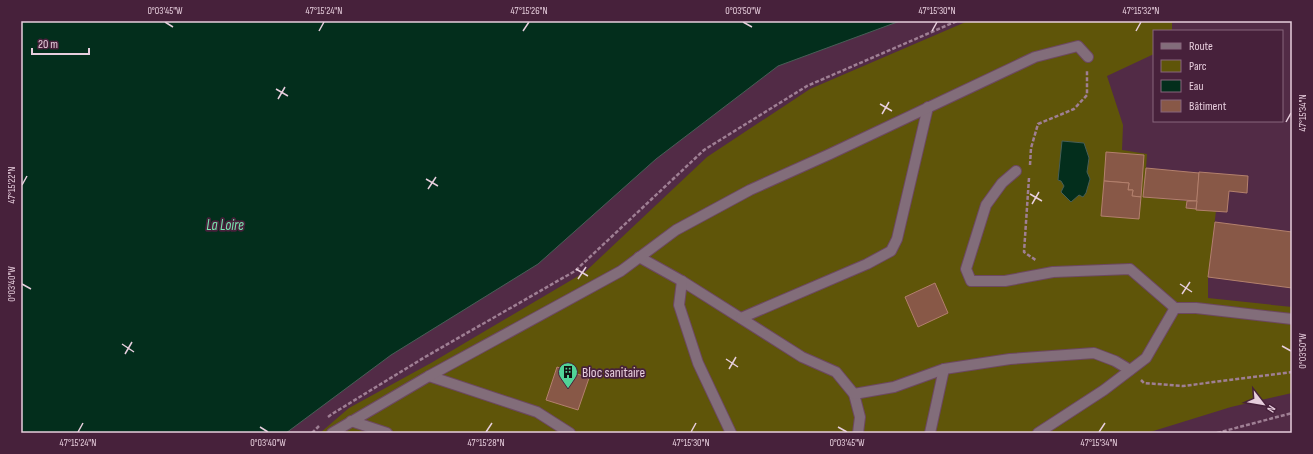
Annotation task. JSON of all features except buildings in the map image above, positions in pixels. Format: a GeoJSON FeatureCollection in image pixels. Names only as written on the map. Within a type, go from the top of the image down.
{"type":"FeatureCollection","features":[{"type":"Feature","properties":{"kind":"lane"},"geometry":{"type":"LineString","coordinates":[[332,433],[429,376],[621,270],[676,230],[743,194],[1035,57],[1078,46],[1088,57]]}},
{"type":"Feature","properties":{"kind":"lane"},"geometry":{"type":"LineString","coordinates":[[740,318],[842,276],[890,251],[897,239],[928,107]]}},
{"type":"Feature","properties":{"kind":"lane"},"geometry":{"type":"LineString","coordinates":[[1016,171],[1002,183],[986,205],[966,268],[971,281],[1006,281],[1053,272],[1130,269],[1175,308],[1196,308],[1292,319]]}},
{"type":"Feature","properties":{"kind":"lane"},"geometry":{"type":"LineString","coordinates":[[638,258],[682,281],[802,357],[836,372],[854,394],[860,417],[858,433]]}},
{"type":"Feature","properties":{"kind":"lane"},"geometry":{"type":"LineString","coordinates":[[682,281],[679,305],[698,363],[731,433]]}},
{"type":"Feature","properties":{"kind":"lane"},"geometry":{"type":"LineString","coordinates":[[1038,433],[1104,390],[1146,358],[1175,308]]}},
{"type":"Feature","properties":{"kind":"lane"},"geometry":{"type":"LineString","coordinates":[[854,394],[894,387],[944,369],[1010,359],[1094,353],[1115,361],[1130,370]]}},
{"type":"Feature","properties":{"kind":"lane"},"geometry":{"type":"LineString","coordinates":[[930,433],[944,369]]}},
{"type":"Feature","properties":{"kind":"lane"},"geometry":{"type":"LineString","coordinates":[[429,376],[537,412],[570,433]]}},
{"type":"Feature","properties":{"kind":"lane"},"geometry":{"type":"LineString","coordinates":[[351,421],[387,433]]}},
{"type":"Feature","properties":{"kind":"path"},"geometry":{"type":"LineString","coordinates":[[327,418],[425,357],[576,271],[704,150],[807,86],[957,21]]}},
{"type":"Feature","properties":{"kind":"path"},"geometry":{"type":"LineString","coordinates":[[1053,272],[1024,252],[1031,148],[1038,124],[1074,109],[1087,95],[1088,57]]}},
{"type":"Feature","properties":{"kind":"path"},"geometry":{"type":"LineString","coordinates":[[1130,370],[1144,383],[1183,386],[1292,372]]}},
{"type":"Feature","properties":{"kind":"path"},"geometry":{"type":"LineString","coordinates":[[1217,433],[1292,413]]}},
{"type":"Feature","properties":{"kind":"path"},"geometry":{"type":"LineString","coordinates":[[312,433],[322,423]]}},
{"type":"Feature","properties":{"kind":"green space"},"geometry":{"type":"Polygon","coordinates":[[[968,21],[1172,21],[1172,30],[1153,30],[1153,54],[1107,76],[1123,125],[1122,150],[1147,154],[1144,197],[1187,201],[1186,208],[1216,211],[1208,277],[1208,298],[1292,307],[1292,393],[1231,407],[1147,433],[320,433],[349,408],[431,363],[585,272],[707,157],[810,89],[968,21]]]}},
{"type":"Feature","properties":{"kind":"water","name":"La Loire"},"geometry":{"type":"Polygon","coordinates":[[[21,21],[900,21],[778,66],[656,159],[538,264],[391,355],[286,433],[21,433],[21,21]]]}},
{"type":"Feature","properties":{"kind":"water"},"geometry":{"type":"Polygon","coordinates":[[[1062,141],[1084,143],[1089,158],[1087,172],[1090,179],[1086,193],[1083,197],[1079,195],[1071,202],[1061,192],[1064,186],[1061,181],[1058,180],[1062,141]]]}},
{"type":"Feature","properties":{"kind":"place","name":"Bloc sanitaire"},"geometry":{"type":"Point","coordinates":[568,389]}}]}
